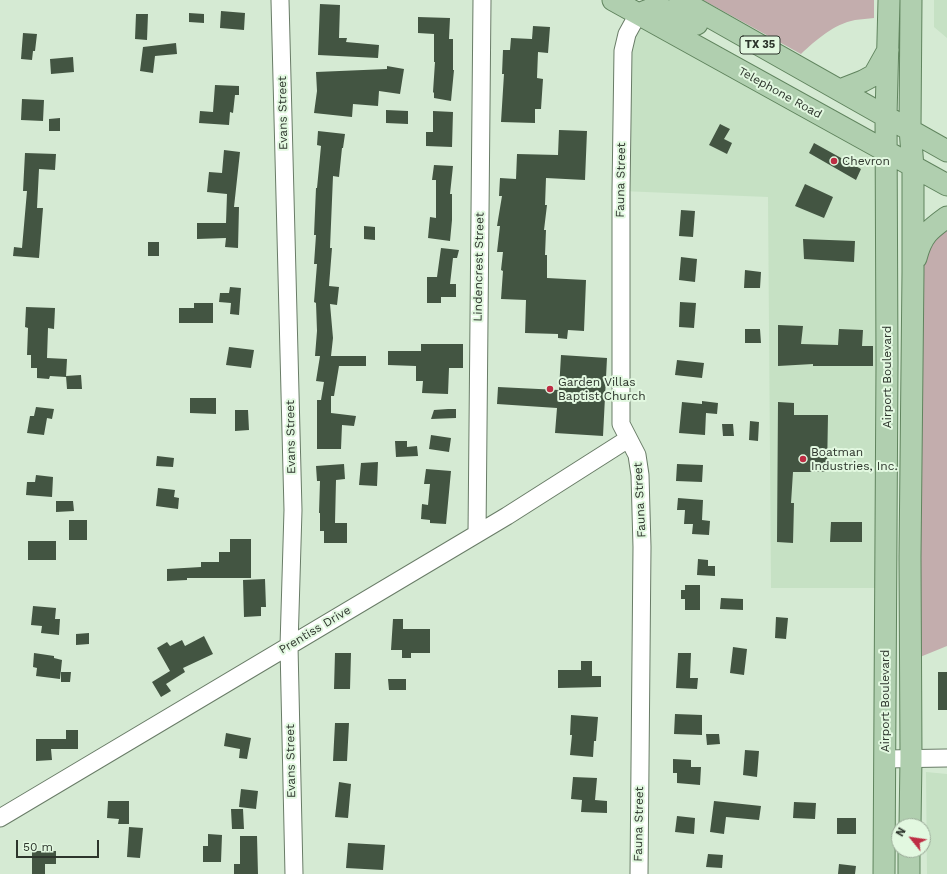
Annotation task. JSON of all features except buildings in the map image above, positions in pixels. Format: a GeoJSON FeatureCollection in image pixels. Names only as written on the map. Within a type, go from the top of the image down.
{"type":"FeatureCollection","features":[{"type":"Feature","properties":{"kind":"main road","name":"Telephone Road"},"geometry":{"type":"LineString","coordinates":[[613,0],[947,186]]}},
{"type":"Feature","properties":{"kind":"main road","name":"TX 35"},"geometry":{"type":"LineString","coordinates":[[680,0],[947,151]]}},
{"type":"Feature","properties":{"kind":"main road","name":"Airport Boulevard"},"geometry":{"type":"LineString","coordinates":[[884,874],[887,363],[886,116],[889,48],[889,0]]}},
{"type":"Feature","properties":{"kind":"main road","name":"Airport Boulevard"},"geometry":{"type":"LineString","coordinates":[[910,818],[910,557],[913,272],[913,166],[910,129],[911,0]]}},
{"type":"Feature","properties":{"kind":"main road"},"geometry":{"type":"LineString","coordinates":[[638,14],[654,8],[674,12],[711,31],[730,27]]}},
{"type":"Feature","properties":{"kind":"main road"},"geometry":{"type":"LineString","coordinates":[[840,90],[874,75],[889,48]]}},
{"type":"Feature","properties":{"kind":"main road"},"geometry":{"type":"LineString","coordinates":[[913,272],[920,243],[930,229],[947,217]]}},
{"type":"Feature","properties":{"kind":"main road"},"geometry":{"type":"LineString","coordinates":[[887,363],[912,362]]}},
{"type":"Feature","properties":{"kind":"main road"},"geometry":{"type":"LineString","coordinates":[[886,558],[910,557]]}},
{"type":"Feature","properties":{"kind":"main road"},"geometry":{"type":"LineString","coordinates":[[909,858],[909,874]]}},
{"type":"Feature","properties":{"kind":"street","name":"Evans Street"},"geometry":{"type":"LineString","coordinates":[[280,0],[293,510],[289,646],[294,874]]}},
{"type":"Feature","properties":{"kind":"street","name":"Lindencrest Street"},"geometry":{"type":"LineString","coordinates":[[478,534],[482,0]]}},
{"type":"Feature","properties":{"kind":"street","name":"Fauna Street"},"geometry":{"type":"LineString","coordinates":[[638,14],[627,34],[623,51],[620,354],[621,424],[637,455],[640,475],[642,546],[639,874]]}},
{"type":"Feature","properties":{"kind":"street","name":"Prentiss Drive"},"geometry":{"type":"LineString","coordinates":[[0,818],[478,534],[628,439]]}},
{"type":"Feature","properties":{"kind":"street"},"geometry":{"type":"LineString","coordinates":[[885,759],[947,758]]}},
{"type":"Feature","properties":{"kind":"shaded area"},"geometry":{"type":"Polygon","coordinates":[[[703,0],[874,0],[874,18],[855,20],[840,25],[819,38],[801,54],[703,0]]]}},
{"type":"Feature","properties":{"kind":"shaded area"},"geometry":{"type":"Polygon","coordinates":[[[934,0],[947,0],[947,38],[934,27],[934,0]]]}},
{"type":"Feature","properties":{"kind":"shaded area"},"geometry":{"type":"Polygon","coordinates":[[[638,14],[886,152],[886,588],[771,588],[768,197],[621,191],[623,51],[638,14]]]}},
{"type":"Feature","properties":{"kind":"shaded area"},"geometry":{"type":"Polygon","coordinates":[[[947,222],[947,646],[920,657],[923,259],[925,243],[947,222]]]}},
{"type":"Feature","properties":{"kind":"shaded area"},"geometry":{"type":"Polygon","coordinates":[[[926,772],[947,774],[947,874],[927,874],[927,858],[931,858],[931,818],[926,818],[926,772]]]}},
{"type":"Feature","properties":{"kind":"place","name":"Chevron"},"geometry":{"type":"Point","coordinates":[834,161]}},
{"type":"Feature","properties":{"kind":"place","name":"Garden Villas Baptist Church"},"geometry":{"type":"Point","coordinates":[550,389]}},
{"type":"Feature","properties":{"kind":"place","name":"Boatman Industries, Inc."},"geometry":{"type":"Point","coordinates":[803,459]}}]}
